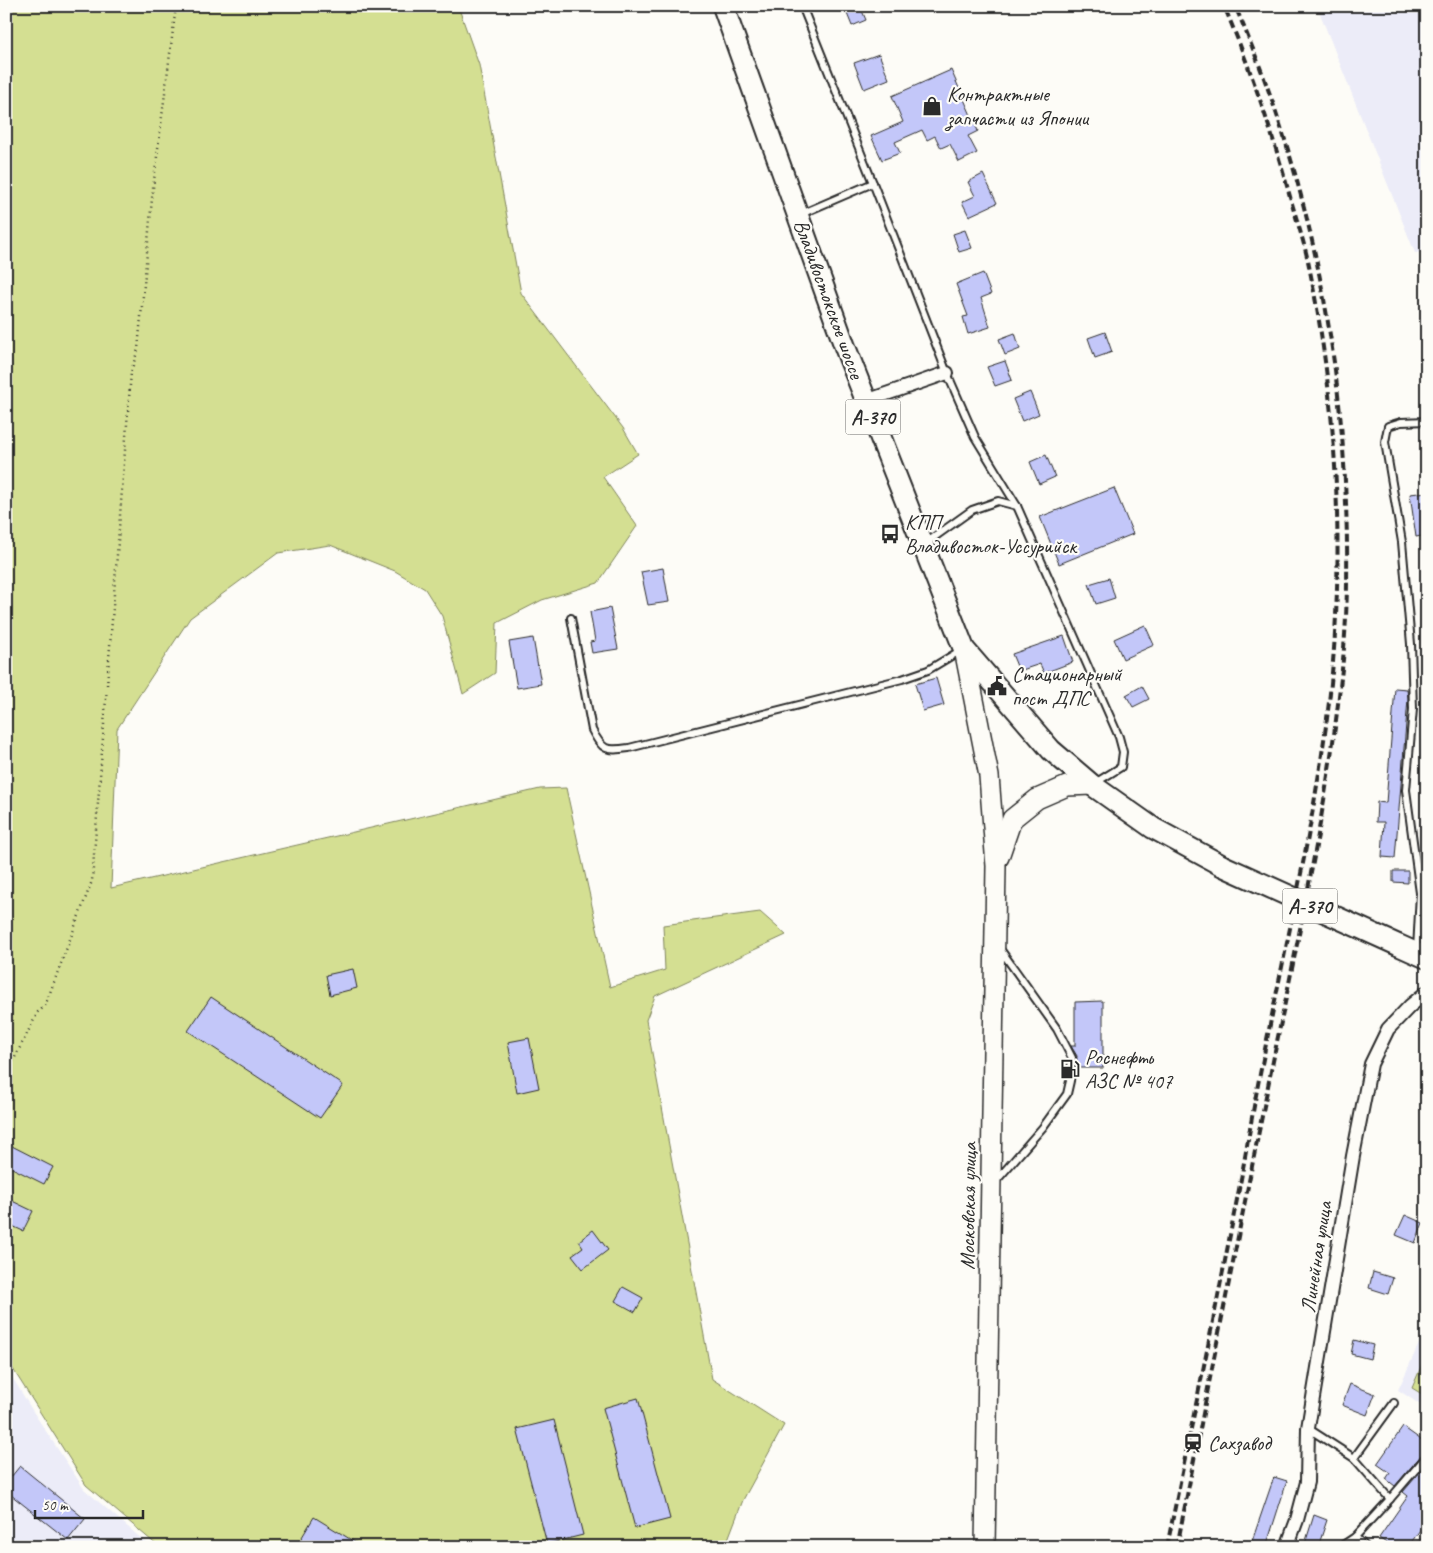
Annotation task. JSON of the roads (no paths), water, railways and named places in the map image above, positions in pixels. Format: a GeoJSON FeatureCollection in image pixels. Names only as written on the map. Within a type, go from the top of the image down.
{"type":"FeatureCollection","features":[{"type":"Feature","properties":{"kind":"highway","name":"Владивостокское шоссе"},"geometry":{"type":"LineString","coordinates":[[723,6],[866,401],[964,649],[1051,750],[1092,785],[1153,828],[1223,866],[1422,956]]}},
{"type":"Feature","properties":{"kind":"main road","name":"Московская улица"},"geometry":{"type":"LineString","coordinates":[[964,649],[990,776],[996,866],[992,1186],[984,1547]]}},
{"type":"Feature","properties":{"kind":"main road","name":"Московская улица"},"geometry":{"type":"LineString","coordinates":[[996,866],[1012,819],[1037,799],[1067,786],[1092,785]]}},
{"type":"Feature","properties":{"kind":"street"},"geometry":{"type":"LineString","coordinates":[[866,401],[947,374]]}},
{"type":"Feature","properties":{"kind":"street","name":"Линейная улица"},"geometry":{"type":"LineString","coordinates":[[1287,1547],[1297,1520],[1307,1482],[1308,1428],[1352,1156],[1371,1064],[1388,1029],[1410,1006],[1427,992]]}},
{"type":"Feature","properties":{"kind":"lane"},"geometry":{"type":"LineString","coordinates":[[802,6],[947,374],[975,437],[1018,506],[1119,737],[1123,752],[1120,767],[1092,785]]}},
{"type":"Feature","properties":{"kind":"lane"},"geometry":{"type":"LineString","coordinates":[[798,215],[873,183]]}},
{"type":"Feature","properties":{"kind":"lane"},"geometry":{"type":"LineString","coordinates":[[1422,956],[1420,893],[1406,790],[1413,709],[1411,644],[1402,542],[1385,442],[1388,426],[1401,422],[1427,421]]}},
{"type":"Feature","properties":{"kind":"lane"},"geometry":{"type":"LineString","coordinates":[[923,545],[972,510],[998,501],[1018,506]]}},
{"type":"Feature","properties":{"kind":"lane"},"geometry":{"type":"LineString","coordinates":[[571,618],[592,730],[600,744],[613,750],[629,748],[902,679],[928,670],[964,649]]}},
{"type":"Feature","properties":{"kind":"lane"},"geometry":{"type":"LineString","coordinates":[[992,1186],[1043,1127],[1067,1094],[1072,1058],[1057,1029],[995,942]]}},
{"type":"Feature","properties":{"kind":"lane"},"geometry":{"type":"LineString","coordinates":[[1354,1458],[1394,1403]]}},
{"type":"Feature","properties":{"kind":"lane"},"geometry":{"type":"LineString","coordinates":[[1308,1428],[1354,1458],[1390,1499]]}},
{"type":"Feature","properties":{"kind":"lane"},"geometry":{"type":"LineString","coordinates":[[1340,1547],[1356,1537],[1427,1456]]}},
{"type":"Feature","properties":{"kind":"lane"},"geometry":{"type":"LineString","coordinates":[[1356,1537],[1366,1547]]}},
{"type":"Feature","properties":{"kind":"lane"},"geometry":{"type":"LineString","coordinates":[[1420,1547],[1427,1538]]}},
{"type":"Feature","properties":{"kind":"railway"},"geometry":{"type":"LineString","coordinates":[[1167,1547],[1218,1297],[1318,782],[1331,681],[1336,621],[1337,500],[1327,379],[1319,320],[1306,252],[1282,169],[1251,75],[1224,6]]}},
{"type":"Feature","properties":{"kind":"railway"},"geometry":{"type":"LineString","coordinates":[[1177,1547],[1320,824],[1335,727],[1346,613],[1347,526],[1342,440],[1336,377],[1326,313],[1314,250],[1281,126],[1235,6]]}},
{"type":"Feature","properties":{"kind":"place","name":"Контрактные запчасти из Японии"},"geometry":{"type":"Point","coordinates":[932,106]}},
{"type":"Feature","properties":{"kind":"place","name":"КПП Владивосток-Уссурийск"},"geometry":{"type":"Point","coordinates":[890,534]}},
{"type":"Feature","properties":{"kind":"place","name":"Стационарный пост ДПС"},"geometry":{"type":"Point","coordinates":[997,686]}},
{"type":"Feature","properties":{"kind":"place","name":"Роснефть АЗС № 407"},"geometry":{"type":"Point","coordinates":[1070,1069]}},
{"type":"Feature","properties":{"kind":"place","name":"Сахзавод"},"geometry":{"type":"Point","coordinates":[1193,1443]}}]}
